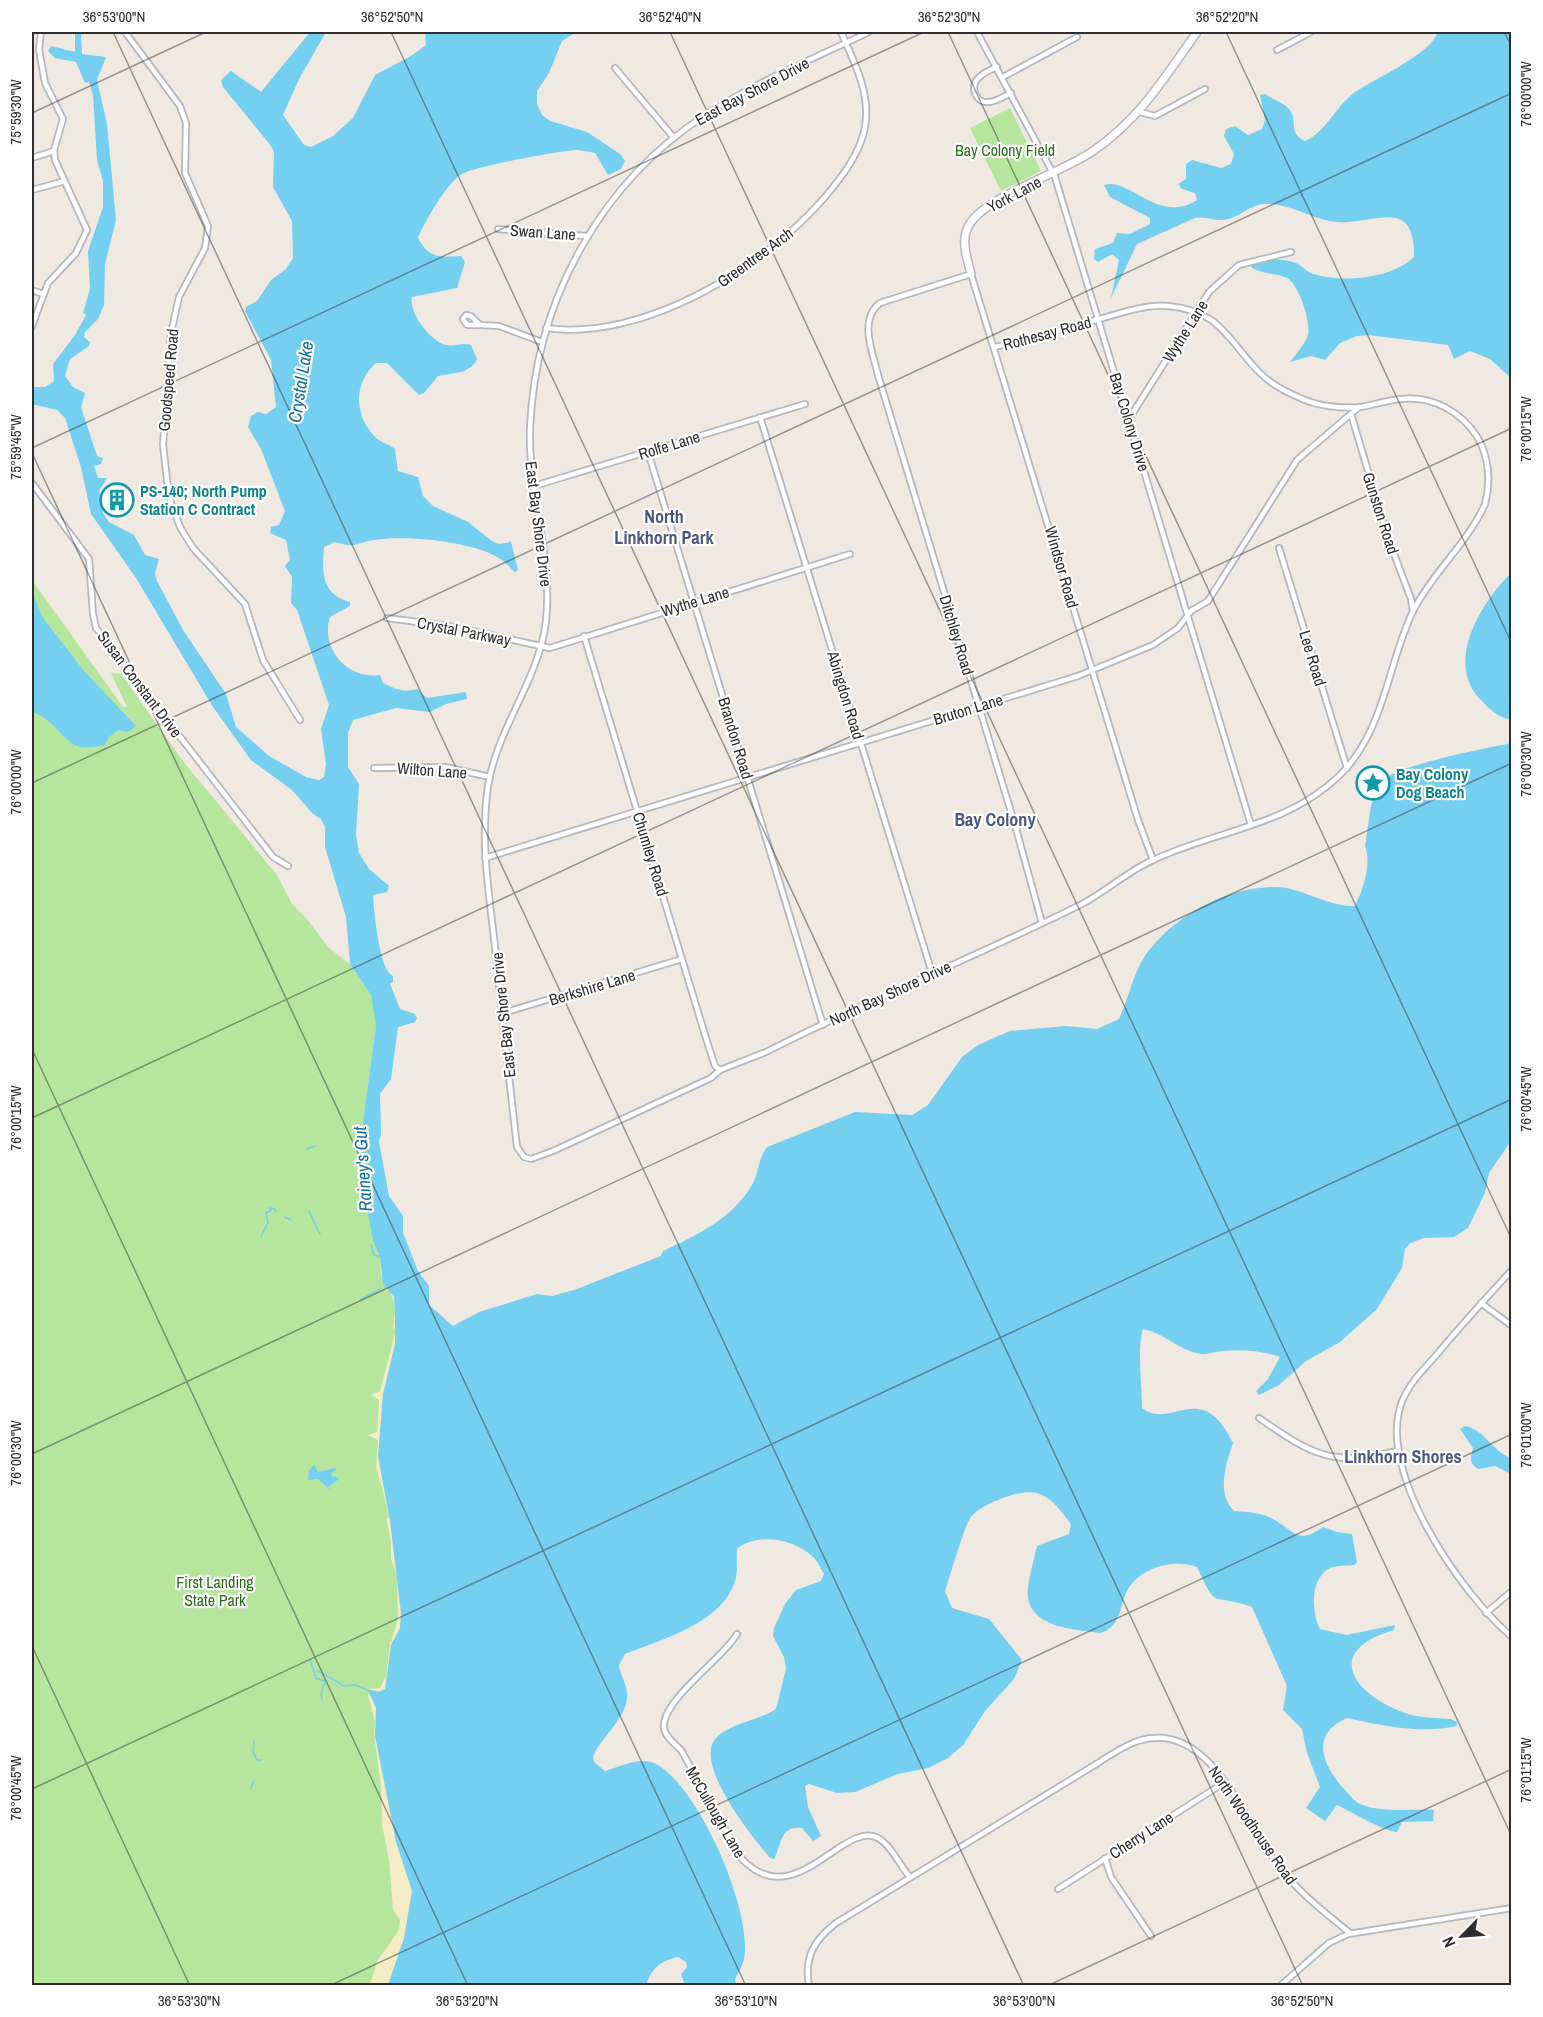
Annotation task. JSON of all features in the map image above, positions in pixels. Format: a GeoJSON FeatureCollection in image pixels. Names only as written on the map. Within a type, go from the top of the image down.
{"type":"FeatureCollection","features":[{"type":"Feature","properties":{"kind":"street"},"geometry":{"type":"LineString","coordinates":[[32,326],[48,283],[76,253],[86,235],[84,221],[55,160],[54,151],[63,119],[45,83],[39,50],[41,32]]}},
{"type":"Feature","properties":{"kind":"street","name":"Goodspeed Road"},"geometry":{"type":"LineString","coordinates":[[125,32],[180,106],[186,123],[185,173],[208,226],[205,248],[180,297],[171,333],[163,445],[169,497],[180,527],[193,549],[245,604],[263,660],[300,720]]}},
{"type":"Feature","properties":{"kind":"street","name":"Greentree Arch"},"geometry":{"type":"LineString","coordinates":[[546,328],[588,329],[674,306],[731,277],[786,237],[832,189],[853,159],[863,135],[866,99],[861,78],[841,32]]}},
{"type":"Feature","properties":{"kind":"street","name":"East Bay Shore Drive"},"geometry":{"type":"LineString","coordinates":[[527,1159],[521,1155],[517,1147],[485,858],[484,826],[490,777],[498,751],[540,647],[545,627],[548,581],[534,486],[530,429],[546,328],[564,279],[587,236],[621,190],[674,138],[739,95],[869,32]]}},
{"type":"Feature","properties":{"kind":"street","name":"Bay Colony Drive"},"geometry":{"type":"LineString","coordinates":[[977,32],[1054,173],[1251,825]]}},
{"type":"Feature","properties":{"kind":"street","name":"York Lane"},"geometry":{"type":"LineString","coordinates":[[972,274],[964,242],[966,229],[973,219],[1001,199],[1092,152],[1140,112],[1197,32]]}},
{"type":"Feature","properties":{"kind":"street"},"geometry":{"type":"LineString","coordinates":[[1277,50],[1311,32]]}},
{"type":"Feature","properties":{"kind":"street"},"geometry":{"type":"LineString","coordinates":[[1003,78],[1077,37]]}},
{"type":"Feature","properties":{"kind":"street"},"geometry":{"type":"LineString","coordinates":[[32,49],[39,50]]}},
{"type":"Feature","properties":{"kind":"street"},"geometry":{"type":"LineString","coordinates":[[997,67],[976,80],[974,88],[976,96],[982,101],[991,102],[1011,93]]}},
{"type":"Feature","properties":{"kind":"street"},"geometry":{"type":"LineString","coordinates":[[615,68],[674,138]]}},
{"type":"Feature","properties":{"kind":"street"},"geometry":{"type":"LineString","coordinates":[[1140,112],[1155,116],[1205,89]]}},
{"type":"Feature","properties":{"kind":"street"},"geometry":{"type":"LineString","coordinates":[[32,158],[54,151]]}},
{"type":"Feature","properties":{"kind":"street"},"geometry":{"type":"LineString","coordinates":[[32,190],[64,181]]}},
{"type":"Feature","properties":{"kind":"street","name":"Swan Lane"},"geometry":{"type":"LineString","coordinates":[[498,229],[587,236]]}},
{"type":"Feature","properties":{"kind":"street","name":"Wythe Lane"},"geometry":{"type":"LineString","coordinates":[[1129,419],[1209,292],[1239,265],[1291,252]]}},
{"type":"Feature","properties":{"kind":"street","name":"Windsor Road"},"geometry":{"type":"LineString","coordinates":[[972,274],[1137,820],[1153,860]]}},
{"type":"Feature","properties":{"kind":"street","name":"Ditchley Road"},"geometry":{"type":"LineString","coordinates":[[972,274],[885,301],[876,306],[871,315],[868,330],[880,382],[979,705],[1042,923]]}},
{"type":"Feature","properties":{"kind":"street"},"geometry":{"type":"LineString","coordinates":[[32,290],[43,294]]}},
{"type":"Feature","properties":{"kind":"street","name":"Rothesay Road"},"geometry":{"type":"LineString","coordinates":[[995,347],[1152,306],[1195,312]]}},
{"type":"Feature","properties":{"kind":"street"},"geometry":{"type":"LineString","coordinates":[[1195,312],[1228,333],[1259,372],[1279,387],[1308,401],[1335,407],[1359,407]]}},
{"type":"Feature","properties":{"kind":"street"},"geometry":{"type":"LineString","coordinates":[[480,325],[499,326],[542,342]]}},
{"type":"Feature","properties":{"kind":"street","name":"North Bay Shore Drive"},"geometry":{"type":"LineString","coordinates":[[527,1159],[553,1151],[711,1078],[720,1070],[1080,906],[1153,860],[1190,844],[1277,818],[1301,806],[1347,768],[1379,715],[1398,649],[1413,612],[1482,511],[1489,484],[1486,460],[1480,441],[1468,424],[1454,412],[1431,402],[1401,398],[1359,407]]}},
{"type":"Feature","properties":{"kind":"street","name":"Rolfe Lane"},"geometry":{"type":"LineString","coordinates":[[534,486],[805,404]]}},
{"type":"Feature","properties":{"kind":"street","name":"Bruton Lane"},"geometry":{"type":"LineString","coordinates":[[485,858],[637,809],[1093,671],[1154,645],[1178,628],[1188,615],[1208,601],[1297,460],[1359,407]]}},
{"type":"Feature","properties":{"kind":"street","name":"Gunston Road"},"geometry":{"type":"LineString","coordinates":[[1350,414],[1388,538],[1412,599],[1413,612]]}},
{"type":"Feature","properties":{"kind":"street","name":"Abingdon Road"},"geometry":{"type":"LineString","coordinates":[[760,417],[932,973]]}},
{"type":"Feature","properties":{"kind":"street","name":"Brandon Road"},"geometry":{"type":"LineString","coordinates":[[648,452],[823,1025]]}},
{"type":"Feature","properties":{"kind":"street","name":"Susan Constant Drive"},"geometry":{"type":"LineString","coordinates":[[32,483],[89,559],[96,628],[273,857],[288,866]]}},
{"type":"Feature","properties":{"kind":"street","name":"Lee Road"},"geometry":{"type":"LineString","coordinates":[[1280,548],[1347,768]]}},
{"type":"Feature","properties":{"kind":"street","name":"Wythe Lane"},"geometry":{"type":"LineString","coordinates":[[540,647],[550,648],[850,554]]}},
{"type":"Feature","properties":{"kind":"street","name":"Crystal Parkway"},"geometry":{"type":"LineString","coordinates":[[387,618],[449,626],[540,647]]}},
{"type":"Feature","properties":{"kind":"street","name":"Chumley Road"},"geometry":{"type":"LineString","coordinates":[[584,636],[715,1066],[720,1070]]}},
{"type":"Feature","properties":{"kind":"street","name":"Wilton Lane"},"geometry":{"type":"LineString","coordinates":[[374,768],[445,767],[490,777]]}},
{"type":"Feature","properties":{"kind":"street","name":"Berkshire Lane"},"geometry":{"type":"LineString","coordinates":[[503,1013],[682,960]]}},
{"type":"Feature","properties":{"kind":"street"},"geometry":{"type":"LineString","coordinates":[[1512,1270],[1481,1303],[1408,1390],[1398,1416],[1398,1451],[1403,1474],[1421,1516],[1446,1558],[1486,1613],[1512,1637]]}},
{"type":"Feature","properties":{"kind":"street"},"geometry":{"type":"LineString","coordinates":[[1481,1303],[1512,1326]]}},
{"type":"Feature","properties":{"kind":"street"},"geometry":{"type":"LineString","coordinates":[[1259,1418],[1298,1445],[1326,1457],[1371,1456],[1398,1451]]}},
{"type":"Feature","properties":{"kind":"street"},"geometry":{"type":"LineString","coordinates":[[1486,1613],[1512,1591]]}},
{"type":"Feature","properties":{"kind":"street","name":"McCullough Lane"},"geometry":{"type":"LineString","coordinates":[[738,1634],[726,1650],[695,1677],[665,1716],[664,1728],[667,1736],[681,1750],[742,1859],[752,1867],[766,1873],[796,1874],[820,1862],[854,1838],[870,1835],[883,1841],[910,1877]]}},
{"type":"Feature","properties":{"kind":"street","name":"North Woodhouse Road"},"geometry":{"type":"LineString","coordinates":[[910,1877],[1139,1741],[1166,1739],[1188,1746],[1208,1761],[1225,1782],[1265,1848],[1292,1883],[1350,1933]]}},
{"type":"Feature","properties":{"kind":"street","name":"Cherry Lane"},"geometry":{"type":"LineString","coordinates":[[1058,1889],[1225,1782]]}},
{"type":"Feature","properties":{"kind":"street"},"geometry":{"type":"LineString","coordinates":[[1105,1858],[1111,1877],[1152,1936]]}},
{"type":"Feature","properties":{"kind":"street"},"geometry":{"type":"LineString","coordinates":[[809,1986],[808,1957],[820,1936],[836,1923],[910,1877]]}},
{"type":"Feature","properties":{"kind":"street"},"geometry":{"type":"LineString","coordinates":[[1280,1986],[1329,1943],[1350,1933],[1512,1908]]}},
{"type":"Feature","properties":{"kind":"green space","name":"Bay Colony Field"},"geometry":{"type":"Polygon","coordinates":[[[1010,108],[1041,171],[1001,191],[970,128],[1010,108]]]}},
{"type":"Feature","properties":{"kind":"green space","name":"First Landing State Park"},"geometry":{"type":"Polygon","coordinates":[[[32,580],[123,707],[127,707],[111,673],[121,674],[182,760],[277,875],[292,904],[307,919],[329,948],[350,964],[371,995],[374,1006],[376,1026],[361,1136],[366,1206],[373,1240],[380,1258],[381,1276],[394,1297],[395,1344],[379,1473],[390,1521],[401,1613],[385,1689],[378,1692],[376,1708],[412,1891],[388,1985],[32,1985],[32,580]]]}},
{"type":"Feature","properties":{"kind":"sand"},"geometry":{"type":"Polygon","coordinates":[[[392,1284],[396,1290],[398,1518],[402,1607],[398,1651],[383,1692],[367,1689],[380,1688],[386,1676],[390,1644],[398,1619],[397,1576],[391,1559],[391,1541],[386,1519],[390,1516],[376,1467],[378,1440],[367,1435],[377,1432],[379,1400],[371,1395],[380,1391],[396,1330],[393,1328],[396,1306],[389,1291],[384,1291],[392,1284]]]}},
{"type":"Feature","properties":{"kind":"sand"},"geometry":{"type":"Polygon","coordinates":[[[368,1694],[373,1694],[385,1715],[405,1859],[414,1902],[392,1985],[370,1985],[377,1961],[399,1930],[400,1920],[393,1910],[389,1860],[382,1825],[381,1786],[374,1734],[375,1722],[368,1694]]]}},
{"type":"Feature","properties":{"kind":"water","name":"Crystal Lake"},"geometry":{"type":"Polygon","coordinates":[[[75,32],[81,32],[82,54],[106,57],[97,80],[107,124],[116,220],[105,264],[104,305],[98,319],[85,332],[84,337],[90,342],[89,346],[70,359],[65,376],[73,387],[85,393],[81,407],[97,456],[103,458],[101,464],[94,466],[98,478],[107,478],[99,491],[103,513],[109,522],[134,535],[145,555],[159,559],[155,574],[157,581],[183,630],[226,694],[236,727],[269,756],[306,777],[319,780],[324,777],[326,764],[321,729],[329,705],[297,610],[291,603],[292,577],[285,566],[290,560],[286,540],[270,533],[271,527],[279,525],[285,511],[261,449],[248,427],[251,416],[258,412],[266,414],[276,407],[271,360],[245,311],[246,307],[257,301],[271,280],[286,269],[293,258],[292,221],[273,187],[274,152],[271,146],[223,87],[221,80],[231,71],[261,92],[310,32],[326,32],[299,79],[283,115],[304,145],[311,147],[333,136],[353,118],[375,75],[411,56],[426,45],[425,32],[587,32],[573,34],[562,41],[549,73],[537,91],[537,104],[542,115],[550,121],[587,132],[620,154],[625,161],[621,169],[608,175],[595,153],[576,150],[500,163],[470,171],[457,178],[437,203],[418,238],[427,250],[435,255],[461,256],[465,262],[457,288],[412,297],[412,303],[422,326],[434,338],[446,345],[471,345],[477,359],[466,370],[438,376],[424,393],[419,395],[387,363],[376,363],[368,371],[360,389],[360,409],[363,419],[375,437],[395,449],[398,471],[418,477],[423,496],[433,506],[468,522],[492,541],[499,544],[511,542],[518,570],[515,572],[502,560],[485,551],[454,543],[403,538],[367,541],[352,545],[335,542],[324,547],[325,581],[333,594],[350,602],[350,606],[330,617],[329,640],[339,660],[357,672],[380,675],[383,683],[395,689],[417,689],[427,698],[466,692],[467,699],[446,704],[430,712],[396,708],[353,720],[348,733],[348,767],[359,784],[356,835],[359,853],[369,869],[389,886],[387,892],[373,895],[381,952],[388,971],[393,976],[393,982],[390,984],[400,1009],[415,1014],[417,1018],[415,1022],[398,1027],[391,1079],[380,1094],[381,1134],[379,1142],[389,1196],[403,1216],[403,1233],[418,1271],[429,1286],[429,1305],[453,1326],[479,1312],[537,1294],[552,1296],[574,1290],[661,1256],[663,1251],[713,1225],[744,1197],[752,1185],[767,1147],[855,1112],[912,1115],[928,1105],[962,1057],[978,1045],[1010,1031],[1066,1026],[1097,1029],[1119,1019],[1140,964],[1151,948],[1176,924],[1207,904],[1241,891],[1276,887],[1286,888],[1335,904],[1355,906],[1366,876],[1368,860],[1365,846],[1370,813],[1380,783],[1401,770],[1420,764],[1511,743],[1511,1141],[1489,1173],[1485,1193],[1468,1228],[1454,1237],[1424,1238],[1410,1243],[1405,1249],[1402,1268],[1377,1309],[1340,1342],[1306,1361],[1279,1385],[1259,1395],[1256,1391],[1268,1379],[1280,1357],[1244,1350],[1200,1354],[1143,1329],[1140,1346],[1142,1408],[1153,1413],[1164,1414],[1187,1409],[1198,1409],[1210,1413],[1221,1423],[1233,1443],[1225,1469],[1224,1487],[1225,1496],[1234,1511],[1266,1516],[1301,1536],[1314,1533],[1323,1527],[1352,1534],[1357,1562],[1354,1565],[1330,1568],[1323,1573],[1316,1587],[1314,1604],[1320,1629],[1347,1635],[1395,1625],[1394,1630],[1372,1639],[1358,1649],[1352,1660],[1353,1672],[1360,1684],[1371,1695],[1405,1713],[1451,1719],[1457,1722],[1457,1726],[1416,1729],[1347,1718],[1328,1732],[1323,1750],[1325,1760],[1336,1779],[1360,1804],[1387,1810],[1434,1810],[1433,1821],[1402,1822],[1397,1832],[1376,1825],[1337,1805],[1325,1821],[1306,1808],[1320,1787],[1307,1753],[1302,1729],[1283,1710],[1287,1686],[1252,1607],[1217,1598],[1209,1590],[1197,1567],[1167,1565],[1140,1576],[1127,1591],[1116,1621],[1108,1630],[1101,1633],[1052,1624],[1042,1619],[1034,1611],[1029,1601],[1028,1587],[1037,1546],[1069,1534],[1071,1524],[1055,1504],[1047,1498],[1031,1492],[1022,1493],[991,1503],[973,1514],[961,1541],[945,1591],[952,1608],[989,1619],[1022,1660],[1014,1679],[985,1711],[963,1745],[948,1758],[928,1768],[898,1774],[855,1792],[837,1793],[809,1784],[805,1786],[808,1807],[821,1836],[813,1841],[802,1828],[789,1829],[774,1859],[770,1858],[751,1834],[727,1799],[712,1764],[711,1749],[717,1737],[724,1732],[776,1709],[786,1669],[784,1657],[773,1636],[774,1628],[785,1604],[796,1590],[821,1581],[824,1574],[816,1561],[805,1551],[786,1542],[765,1539],[746,1544],[737,1549],[736,1577],[730,1593],[720,1606],[691,1627],[625,1654],[619,1665],[627,1692],[627,1701],[620,1718],[597,1749],[593,1757],[594,1762],[605,1771],[632,1762],[652,1762],[674,1778],[690,1798],[718,1849],[738,1904],[744,1928],[744,1957],[735,1979],[736,1985],[685,1985],[681,1974],[687,1967],[686,1962],[678,1957],[658,1966],[646,1985],[388,1985],[404,1938],[412,1891],[396,1842],[375,1736],[376,1708],[369,1693],[371,1690],[378,1692],[385,1689],[391,1645],[400,1628],[401,1613],[390,1521],[378,1456],[383,1394],[395,1344],[394,1297],[383,1284],[380,1258],[373,1240],[366,1206],[361,1136],[376,1026],[371,995],[350,964],[346,917],[325,847],[325,827],[321,819],[313,814],[292,790],[251,760],[213,707],[136,578],[91,514],[81,467],[65,418],[57,410],[32,404],[32,387],[45,387],[54,381],[53,364],[75,335],[86,315],[83,313],[90,289],[88,251],[103,207],[103,181],[97,160],[93,95],[89,82],[85,83],[76,62],[55,58],[48,51],[51,46],[75,52],[75,32]]]}},
{"type":"Feature","properties":{"kind":"water"},"geometry":{"type":"Polygon","coordinates":[[[1437,32],[1511,32],[1511,378],[1490,359],[1470,351],[1454,359],[1448,345],[1368,335],[1357,336],[1340,343],[1325,360],[1311,356],[1290,362],[1307,338],[1308,332],[1300,296],[1287,278],[1255,269],[1251,267],[1252,263],[1269,260],[1287,261],[1298,264],[1313,274],[1338,278],[1366,277],[1393,270],[1414,257],[1408,226],[1400,219],[1390,217],[1337,222],[1284,206],[1265,204],[1254,206],[1228,219],[1195,218],[1137,244],[1111,298],[1119,260],[1112,254],[1098,262],[1094,259],[1095,249],[1113,243],[1117,233],[1130,234],[1150,224],[1150,218],[1110,197],[1104,185],[1113,184],[1123,187],[1157,204],[1170,207],[1183,206],[1197,200],[1195,193],[1182,189],[1178,184],[1186,179],[1186,164],[1192,160],[1221,168],[1231,164],[1234,154],[1224,136],[1226,129],[1235,126],[1248,135],[1262,129],[1265,120],[1260,95],[1265,94],[1289,109],[1292,113],[1296,134],[1305,141],[1326,125],[1350,97],[1415,56],[1433,40],[1437,32]]]}},
{"type":"Feature","properties":{"kind":"water"},"geometry":{"type":"Polygon","coordinates":[[[1511,573],[1511,720],[1494,713],[1470,685],[1466,668],[1466,651],[1471,634],[1488,600],[1511,573]]]}},
{"type":"Feature","properties":{"kind":"water"},"geometry":{"type":"Polygon","coordinates":[[[32,592],[43,618],[84,671],[136,726],[128,732],[118,730],[109,737],[105,745],[80,747],[67,740],[40,715],[32,712],[32,592]]]}},
{"type":"Feature","properties":{"kind":"water"},"geometry":{"type":"Polygon","coordinates":[[[1465,1426],[1478,1431],[1499,1451],[1511,1458],[1511,1474],[1495,1466],[1478,1469],[1473,1465],[1471,1455],[1473,1448],[1460,1429],[1465,1426]]]}},
{"type":"Feature","properties":{"kind":"water"},"geometry":{"type":"Polygon","coordinates":[[[314,1465],[318,1472],[335,1468],[337,1470],[331,1473],[333,1478],[335,1476],[339,1479],[328,1487],[331,1491],[318,1479],[325,1478],[308,1480],[309,1470],[314,1465]]]}},
{"type":"Feature","properties":{"kind":"waterway"},"geometry":{"type":"LineString","coordinates":[[307,1149],[315,1146]]}},
{"type":"Feature","properties":{"kind":"waterway"},"geometry":{"type":"LineString","coordinates":[[269,1208],[275,1209],[276,1212]]}},
{"type":"Feature","properties":{"kind":"waterway"},"geometry":{"type":"LineString","coordinates":[[261,1236],[268,1223],[266,1213],[271,1210]]}},
{"type":"Feature","properties":{"kind":"waterway"},"geometry":{"type":"LineString","coordinates":[[309,1211],[320,1234]]}},
{"type":"Feature","properties":{"kind":"waterway"},"geometry":{"type":"LineString","coordinates":[[285,1217],[291,1220]]}},
{"type":"Feature","properties":{"kind":"waterway"},"geometry":{"type":"LineString","coordinates":[[371,1245],[374,1255],[379,1256]]}},
{"type":"Feature","properties":{"kind":"waterway"},"geometry":{"type":"LineString","coordinates":[[360,1300],[380,1289]]}},
{"type":"Feature","properties":{"kind":"waterway"},"geometry":{"type":"LineString","coordinates":[[310,1660],[316,1678],[325,1681],[321,1694],[322,1700]]}},
{"type":"Feature","properties":{"kind":"waterway"},"geometry":{"type":"LineString","coordinates":[[317,1670],[343,1686],[356,1685],[370,1691]]}},
{"type":"Feature","properties":{"kind":"waterway"},"geometry":{"type":"LineString","coordinates":[[254,1741],[253,1752],[257,1760],[261,1760]]}},
{"type":"Feature","properties":{"kind":"waterway"},"geometry":{"type":"LineString","coordinates":[[251,1788],[254,1781]]}},
{"type":"Feature","properties":{"kind":"place","name":"PS-140; North Pump Station C Contract"},"geometry":{"type":"Point","coordinates":[117,500]}},
{"type":"Feature","properties":{"kind":"place","name":"Bay Colony Dog Beach"},"geometry":{"type":"Point","coordinates":[1373,783]}},
{"type":"Feature","properties":{"kind":"district","name":"North Linkhorn Park"},"geometry":{"type":"Point","coordinates":[664,527]}},
{"type":"Feature","properties":{"kind":"district","name":"Bay Colony"},"geometry":{"type":"Point","coordinates":[995,820]}},
{"type":"Feature","properties":{"kind":"district","name":"Linkhorn Shores"},"geometry":{"type":"Point","coordinates":[1403,1457]}},
{"type":"Feature","properties":{"kind":"water label","name":"Rainey's Gut"},"geometry":{"type":"Point","coordinates":[363,1169]}}]}
